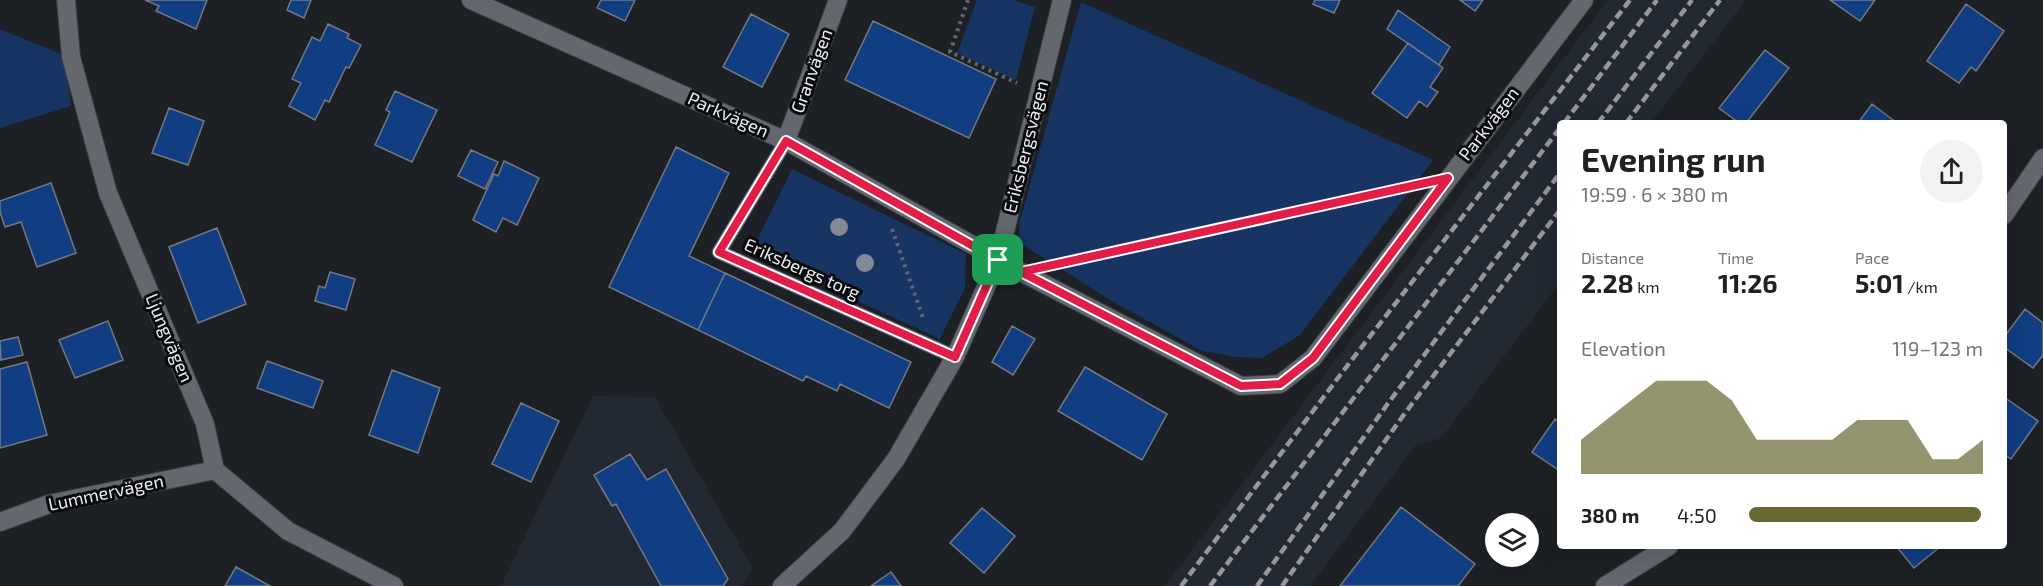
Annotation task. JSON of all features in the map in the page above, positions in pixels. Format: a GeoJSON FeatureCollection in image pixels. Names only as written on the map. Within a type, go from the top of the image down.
{"type":"FeatureCollection","features":[{"type":"Feature","properties":{"kind":"street","name":"Ljungvägen"},"geometry":{"type":"LineString","coordinates":[[66,0],[70,57],[108,193],[205,424],[215,470]]}},
{"type":"Feature","properties":{"kind":"street","name":"Parkvägen"},"geometry":{"type":"LineString","coordinates":[[471,0],[786,141],[998,260],[1241,386],[1280,384],[1313,358],[1584,0]]}},
{"type":"Feature","properties":{"kind":"street","name":"Granvägen"},"geometry":{"type":"LineString","coordinates":[[786,141],[838,0]]}},
{"type":"Feature","properties":{"kind":"street","name":"Eriksbergsvägen"},"geometry":{"type":"LineString","coordinates":[[782,586],[842,531],[876,486],[896,459],[955,357],[998,260],[1062,0]]}},
{"type":"Feature","properties":{"kind":"street"},"geometry":{"type":"LineString","coordinates":[[2007,211],[2041,164]]}},
{"type":"Feature","properties":{"kind":"street","name":"Lummervägen"},"geometry":{"type":"LineString","coordinates":[[0,522],[49,504],[215,470]]}},
{"type":"Feature","properties":{"kind":"street"},"geometry":{"type":"LineString","coordinates":[[215,470],[288,531],[394,586]]}},
{"type":"Feature","properties":{"kind":"street"},"geometry":{"type":"LineString","coordinates":[[1605,586],[1664,549]]}},
{"type":"Feature","properties":{"kind":"lane","name":"Eriksbergs torg"},"geometry":{"type":"LineString","coordinates":[[786,141],[719,252],[955,357]]}},
{"type":"Feature","properties":{"kind":"path"},"geometry":{"type":"LineString","coordinates":[[968,0],[950,52],[1039,93]]}},
{"type":"Feature","properties":{"kind":"path"},"geometry":{"type":"LineString","coordinates":[[1021,272],[1448,178]]}},
{"type":"Feature","properties":{"kind":"path"},"geometry":{"type":"LineString","coordinates":[[879,193],[933,347]]}},
{"type":"Feature","properties":{"kind":"shaded area"},"geometry":{"type":"Polygon","coordinates":[[[977,0],[1013,0],[1035,7],[1016,80],[957,53],[977,0]]]}},
{"type":"Feature","properties":{"kind":"shaded area"},"geometry":{"type":"Polygon","coordinates":[[[1608,0],[1746,0],[1653,120],[1557,120],[1557,287],[1441,438],[1415,446],[1310,586],[1165,586],[1608,0]]]}},
{"type":"Feature","properties":{"kind":"shaded area"},"geometry":{"type":"Polygon","coordinates":[[[1081,2],[1433,160],[1300,335],[1262,358],[1236,357],[1202,351],[1110,300],[1020,243],[1019,224],[1081,2]]]}},
{"type":"Feature","properties":{"kind":"shaded area"},"geometry":{"type":"Polygon","coordinates":[[[0,29],[64,55],[71,106],[0,128],[0,29]]]}},
{"type":"Feature","properties":{"kind":"shaded area"},"geometry":{"type":"Polygon","coordinates":[[[792,169],[966,254],[965,288],[940,339],[751,252],[792,169]]]}},
{"type":"Feature","properties":{"kind":"shaded area"},"geometry":{"type":"Polygon","coordinates":[[[593,396],[655,397],[753,569],[741,586],[501,586],[593,396]]]}},
{"type":"Feature","properties":{"kind":"building"},"geometry":{"type":"Polygon","coordinates":[[[145,0],[207,0],[196,29],[156,11],[159,6],[145,0]]]}},
{"type":"Feature","properties":{"kind":"building"},"geometry":{"type":"Polygon","coordinates":[[[291,0],[311,0],[304,18],[287,10],[291,0]]]}},
{"type":"Feature","properties":{"kind":"building"},"geometry":{"type":"Polygon","coordinates":[[[601,0],[635,0],[625,21],[597,8],[601,0]]]}},
{"type":"Feature","properties":{"kind":"building"},"geometry":{"type":"Polygon","coordinates":[[[1315,0],[1340,0],[1334,13],[1313,4],[1315,0]]]}},
{"type":"Feature","properties":{"kind":"building"},"geometry":{"type":"Polygon","coordinates":[[[1460,0],[1483,0],[1475,11],[1460,0]]]}},
{"type":"Feature","properties":{"kind":"building"},"geometry":{"type":"Polygon","coordinates":[[[1830,0],[1875,0],[1860,21],[1830,0]]]}},
{"type":"Feature","properties":{"kind":"building"},"geometry":{"type":"Polygon","coordinates":[[[1966,4],[2004,31],[1976,71],[1971,67],[1959,83],[1927,61],[1966,4]]]}},
{"type":"Feature","properties":{"kind":"building"},"geometry":{"type":"Polygon","coordinates":[[[1398,10],[1450,47],[1439,65],[1387,29],[1398,10]]]}},
{"type":"Feature","properties":{"kind":"building"},"geometry":{"type":"Polygon","coordinates":[[[751,14],[789,34],[762,87],[723,67],[751,14]]]}},
{"type":"Feature","properties":{"kind":"building"},"geometry":{"type":"Polygon","coordinates":[[[873,21],[996,79],[969,138],[845,80],[873,21]]]}},
{"type":"Feature","properties":{"kind":"building"},"geometry":{"type":"Polygon","coordinates":[[[328,24],[349,34],[347,38],[361,45],[349,68],[346,67],[329,102],[325,100],[315,120],[289,106],[301,83],[292,79],[312,37],[320,41],[328,24]]]}},
{"type":"Feature","properties":{"kind":"building"},"geometry":{"type":"Polygon","coordinates":[[[1408,43],[1443,68],[1430,87],[1438,92],[1427,107],[1419,101],[1407,118],[1372,93],[1408,43]]]}},
{"type":"Feature","properties":{"kind":"building"},"geometry":{"type":"Polygon","coordinates":[[[1765,50],[1789,68],[1748,120],[1735,120],[1719,108],[1765,50]]]}},
{"type":"Feature","properties":{"kind":"building"},"geometry":{"type":"Polygon","coordinates":[[[395,91],[437,110],[412,162],[375,145],[390,112],[386,110],[395,91]]]}},
{"type":"Feature","properties":{"kind":"building"},"geometry":{"type":"Polygon","coordinates":[[[1872,104],[1893,120],[1860,120],[1872,104]]]}},
{"type":"Feature","properties":{"kind":"building"},"geometry":{"type":"Polygon","coordinates":[[[169,108],[204,121],[188,165],[152,153],[169,108]]]}},
{"type":"Feature","properties":{"kind":"building"},"geometry":{"type":"Polygon","coordinates":[[[676,147],[729,173],[689,256],[725,273],[698,330],[609,287],[676,147]]]}},
{"type":"Feature","properties":{"kind":"building"},"geometry":{"type":"Polygon","coordinates":[[[471,150],[498,162],[485,189],[458,176],[471,150]]]}},
{"type":"Feature","properties":{"kind":"building"},"geometry":{"type":"Polygon","coordinates":[[[504,161],[539,178],[517,225],[503,218],[496,232],[473,220],[494,174],[498,176],[504,161]]]}},
{"type":"Feature","properties":{"kind":"building"},"geometry":{"type":"Polygon","coordinates":[[[51,183],[76,253],[37,267],[21,222],[5,227],[0,212],[0,201],[51,183]]]}},
{"type":"Feature","properties":{"kind":"building"},"geometry":{"type":"Polygon","coordinates":[[[217,228],[246,304],[198,323],[169,247],[217,228]]]}},
{"type":"Feature","properties":{"kind":"building"},"geometry":{"type":"Polygon","coordinates":[[[330,272],[355,279],[346,310],[315,301],[319,286],[325,288],[330,272]]]}},
{"type":"Feature","properties":{"kind":"building"},"geometry":{"type":"Polygon","coordinates":[[[725,273],[911,362],[889,408],[840,384],[837,391],[806,376],[803,381],[698,330],[725,273]]]}},
{"type":"Feature","properties":{"kind":"building"},"geometry":{"type":"Polygon","coordinates":[[[2025,309],[2043,323],[2043,355],[2033,368],[2007,349],[2007,333],[2025,309]]]}},
{"type":"Feature","properties":{"kind":"building"},"geometry":{"type":"Polygon","coordinates":[[[108,321],[123,360],[75,378],[59,340],[108,321]]]}},
{"type":"Feature","properties":{"kind":"building"},"geometry":{"type":"Polygon","coordinates":[[[1012,326],[1035,339],[1013,375],[992,362],[1012,326]]]}},
{"type":"Feature","properties":{"kind":"building"},"geometry":{"type":"Polygon","coordinates":[[[18,337],[23,355],[1,360],[0,341],[18,337]]]}},
{"type":"Feature","properties":{"kind":"building"},"geometry":{"type":"Polygon","coordinates":[[[267,361],[323,381],[313,408],[257,388],[267,361]]]}},
{"type":"Feature","properties":{"kind":"building"},"geometry":{"type":"Polygon","coordinates":[[[27,362],[47,435],[0,448],[0,369],[27,362]]]}},
{"type":"Feature","properties":{"kind":"building"},"geometry":{"type":"Polygon","coordinates":[[[1085,367],[1167,414],[1142,460],[1058,411],[1085,367]]]}},
{"type":"Feature","properties":{"kind":"building"},"geometry":{"type":"Polygon","coordinates":[[[392,370],[440,388],[418,453],[369,435],[392,370]]]}},
{"type":"Feature","properties":{"kind":"building"},"geometry":{"type":"Polygon","coordinates":[[[2007,399],[2038,421],[2011,459],[2007,456],[2007,399]]]}},
{"type":"Feature","properties":{"kind":"building"},"geometry":{"type":"Polygon","coordinates":[[[521,403],[559,421],[531,482],[492,464],[521,403]]]}},
{"type":"Feature","properties":{"kind":"building"},"geometry":{"type":"Polygon","coordinates":[[[1555,419],[1557,421],[1557,469],[1532,452],[1555,419]]]}},
{"type":"Feature","properties":{"kind":"building"},"geometry":{"type":"Polygon","coordinates":[[[630,454],[647,480],[666,469],[728,579],[723,586],[661,586],[616,504],[612,506],[594,475],[630,454]]]}},
{"type":"Feature","properties":{"kind":"building"},"geometry":{"type":"Polygon","coordinates":[[[1401,507],[1475,564],[1458,586],[1340,586],[1401,507]]]}},
{"type":"Feature","properties":{"kind":"building"},"geometry":{"type":"Polygon","coordinates":[[[982,508],[1015,536],[984,573],[950,543],[982,508]]]}},
{"type":"Feature","properties":{"kind":"building"},"geometry":{"type":"Polygon","coordinates":[[[1898,549],[1937,549],[1914,568],[1898,549]]]}},
{"type":"Feature","properties":{"kind":"building"},"geometry":{"type":"Polygon","coordinates":[[[236,567],[270,586],[225,586],[236,567]]]}},
{"type":"Feature","properties":{"kind":"building"},"geometry":{"type":"Polygon","coordinates":[[[891,572],[901,586],[871,586],[891,572]]]}},
{"type":"Feature","properties":{"kind":"railway"},"geometry":{"type":"LineString","coordinates":[[1181,586],[1344,370],[1630,0]]}},
{"type":"Feature","properties":{"kind":"railway"},"geometry":{"type":"LineString","coordinates":[[1566,120],[1657,0]]}},
{"type":"Feature","properties":{"kind":"railway"},"geometry":{"type":"LineString","coordinates":[[1600,120],[1692,0]]}},
{"type":"Feature","properties":{"kind":"railway"},"geometry":{"type":"LineString","coordinates":[[1628,120],[1720,0]]}},
{"type":"Feature","properties":{"kind":"railway"},"geometry":{"type":"LineString","coordinates":[[1210,586],[1557,132]]}},
{"type":"Feature","properties":{"kind":"railway"},"geometry":{"type":"LineString","coordinates":[[1257,586],[1389,402],[1557,177]]}},
{"type":"Feature","properties":{"kind":"railway"},"geometry":{"type":"LineString","coordinates":[[1282,586],[1405,413],[1557,214]]}},
{"type":"Feature","properties":{"kind":"route"},"geometry":{"type":"LineString","coordinates":[[998,260],[786,141],[719,252],[955,357],[998,260],[1021,272],[1241,386],[1280,384],[1313,358],[1448,178],[1021,272],[998,260]]}}]}
